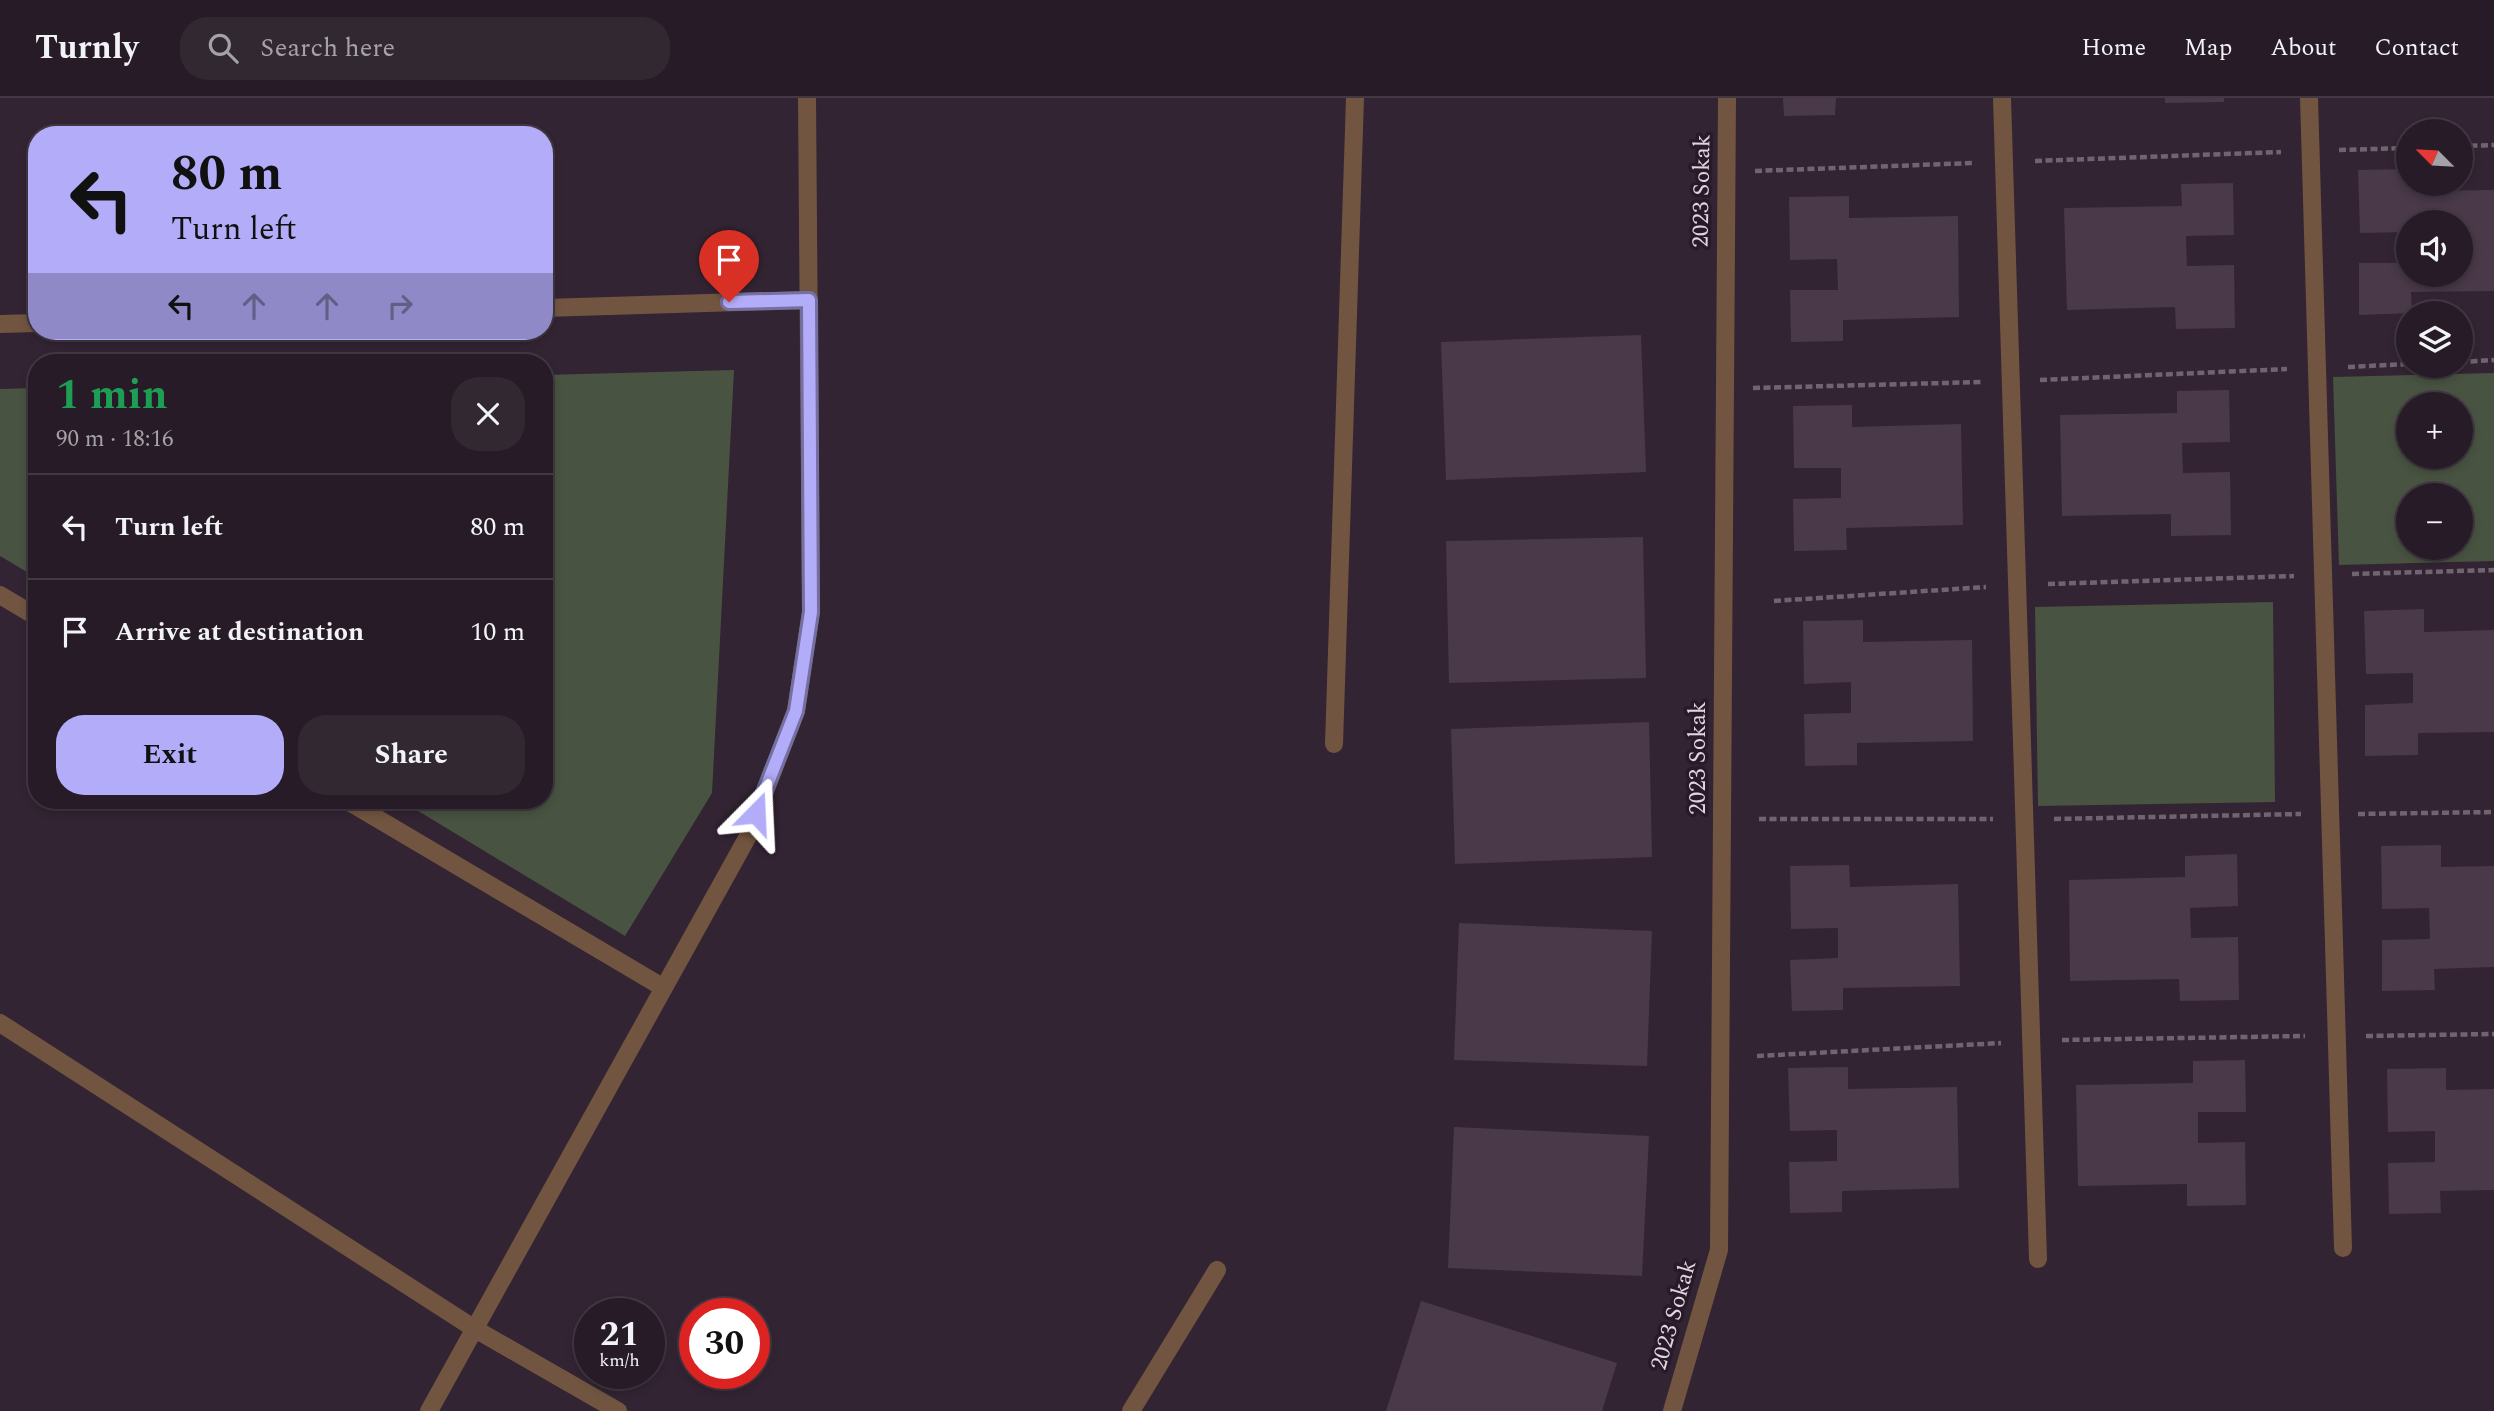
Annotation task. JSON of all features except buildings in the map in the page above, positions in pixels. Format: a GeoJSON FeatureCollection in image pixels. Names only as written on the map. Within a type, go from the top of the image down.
{"type":"FeatureCollection","features":[{"type":"Feature","properties":{"kind":"street"},"geometry":{"type":"LineString","coordinates":[[429,1411],[747,838],[796,711],[811,612],[807,98]]}},
{"type":"Feature","properties":{"kind":"street"},"geometry":{"type":"LineString","coordinates":[[1334,744],[1355,98]]}},
{"type":"Feature","properties":{"kind":"street","name":"2023 Sokak"},"geometry":{"type":"LineString","coordinates":[[1672,1411],[1718,1250],[1727,98]]}},
{"type":"Feature","properties":{"kind":"street"},"geometry":{"type":"LineString","coordinates":[[2002,98],[2038,1259]]}},
{"type":"Feature","properties":{"kind":"street"},"geometry":{"type":"LineString","coordinates":[[2309,98],[2343,1248]]}},
{"type":"Feature","properties":{"kind":"street"},"geometry":{"type":"LineString","coordinates":[[553,308],[809,300]]}},
{"type":"Feature","properties":{"kind":"street"},"geometry":{"type":"LineString","coordinates":[[0,324],[28,323]]}},
{"type":"Feature","properties":{"kind":"street"},"geometry":{"type":"LineString","coordinates":[[0,595],[28,612]]}},
{"type":"Feature","properties":{"kind":"street"},"geometry":{"type":"LineString","coordinates":[[361,809],[664,988]]}},
{"type":"Feature","properties":{"kind":"street"},"geometry":{"type":"LineString","coordinates":[[0,1023],[475,1329],[618,1411]]}},
{"type":"Feature","properties":{"kind":"street"},"geometry":{"type":"LineString","coordinates":[[1131,1411],[1217,1270]]}},
{"type":"Feature","properties":{"kind":"path"},"geometry":{"type":"LineString","coordinates":[[2473,146],[2494,145]]}},
{"type":"Feature","properties":{"kind":"path"},"geometry":{"type":"LineString","coordinates":[[1726,172],[2396,148]]}},
{"type":"Feature","properties":{"kind":"path"},"geometry":{"type":"LineString","coordinates":[[2473,361],[2494,360]]}},
{"type":"Feature","properties":{"kind":"path"},"geometry":{"type":"LineString","coordinates":[[1752,388],[2011,382],[2396,365]]}},
{"type":"Feature","properties":{"kind":"path"},"geometry":{"type":"LineString","coordinates":[[1774,601],[2018,585],[2494,570]]}},
{"type":"Feature","properties":{"kind":"path"},"geometry":{"type":"LineString","coordinates":[[1759,819],[2025,819],[2494,811]]}},
{"type":"Feature","properties":{"kind":"path"},"geometry":{"type":"LineString","coordinates":[[1757,1056],[2032,1041],[2494,1034]]}},
{"type":"Feature","properties":{"kind":"green space"},"geometry":{"type":"Polygon","coordinates":[[[734,370],[712,793],[625,936],[415,809],[553,809],[553,375],[734,370]]]}},
{"type":"Feature","properties":{"kind":"green space"},"geometry":{"type":"Polygon","coordinates":[[[2494,373],[2494,561],[2339,565],[2333,377],[2473,378],[2473,374],[2494,373]]]}},
{"type":"Feature","properties":{"kind":"green space"},"geometry":{"type":"Polygon","coordinates":[[[28,388],[28,573],[0,556],[0,389],[28,388]]]}},
{"type":"Feature","properties":{"kind":"green space"},"geometry":{"type":"Polygon","coordinates":[[[2273,602],[2275,802],[2038,806],[2035,607],[2273,602]]]}},
{"type":"Feature","properties":{"kind":"route"},"geometry":{"type":"LineString","coordinates":[[729,302],[809,300],[811,612],[796,711],[756,813]]}}]}
